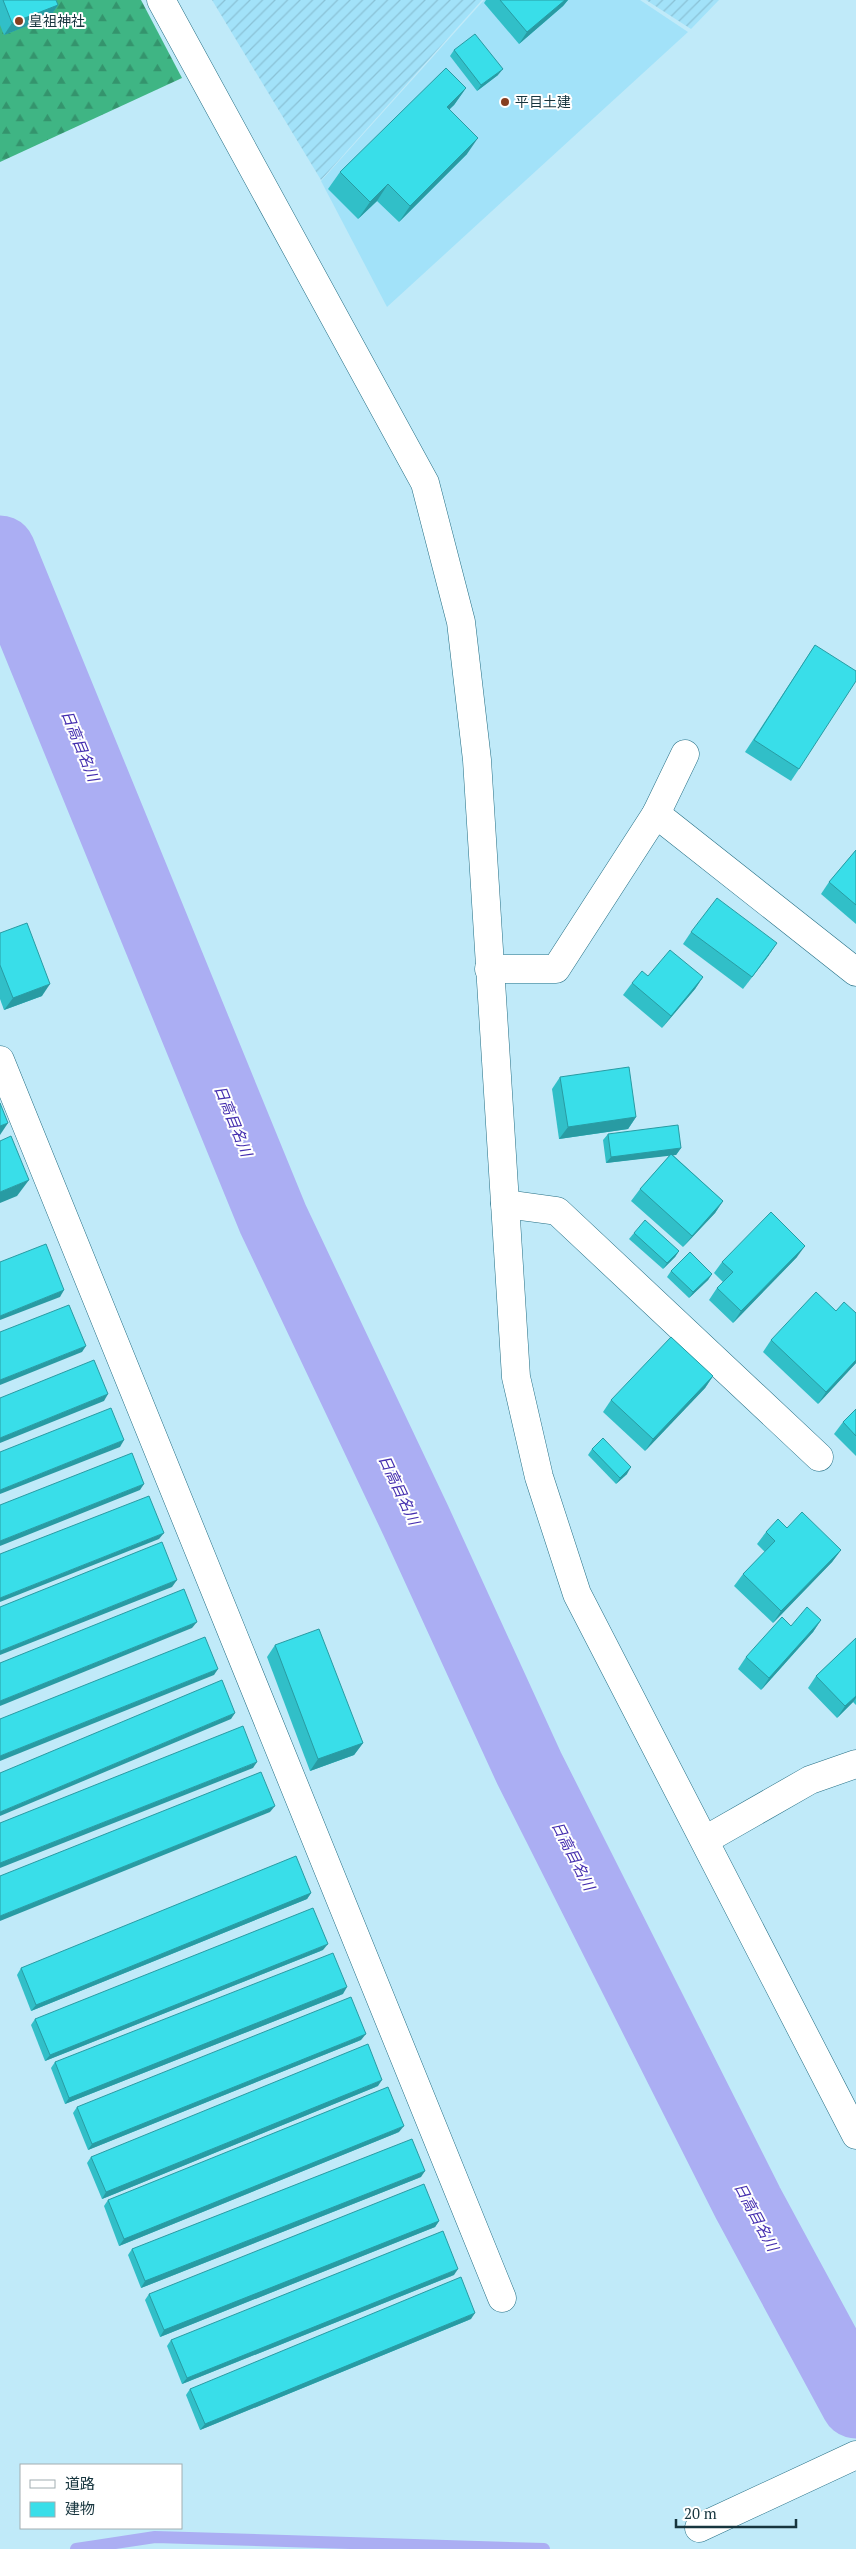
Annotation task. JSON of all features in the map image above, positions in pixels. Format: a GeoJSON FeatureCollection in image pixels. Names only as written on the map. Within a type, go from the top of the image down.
{"type":"FeatureCollection","features":[{"type":"Feature","properties":{"kind":"street"},"geometry":{"type":"LineString","coordinates":[[161,0],[425,483],[461,622],[477,760],[516,1377],[539,1477],[577,1594],[856,2135]]}},
{"type":"Feature","properties":{"kind":"street"},"geometry":{"type":"LineString","coordinates":[[489,968],[556,969],[656,814],[685,754]]}},
{"type":"Feature","properties":{"kind":"street"},"geometry":{"type":"LineString","coordinates":[[656,814],[856,972]]}},
{"type":"Feature","properties":{"kind":"street"},"geometry":{"type":"LineString","coordinates":[[0,1060],[502,2298]]}},
{"type":"Feature","properties":{"kind":"street"},"geometry":{"type":"LineString","coordinates":[[505,1204],[557,1211],[819,1457]]}},
{"type":"Feature","properties":{"kind":"street"},"geometry":{"type":"LineString","coordinates":[[705,1840],[810,1780],[856,1764]]}},
{"type":"Feature","properties":{"kind":"street"},"geometry":{"type":"LineString","coordinates":[[699,2528],[772,2492],[856,2455]]}},
{"type":"Feature","properties":{"kind":"shaded area"},"geometry":{"type":"Polygon","coordinates":[[[212,0],[482,0],[321,180],[212,0]]]}},
{"type":"Feature","properties":{"kind":"shaded area"},"geometry":{"type":"Polygon","coordinates":[[[484,0],[640,0],[688,32],[387,307],[321,181],[484,0]]]}},
{"type":"Feature","properties":{"kind":"shaded area"},"geometry":{"type":"Polygon","coordinates":[[[646,0],[719,0],[691,29],[646,0]]]}},
{"type":"Feature","properties":{"kind":"green space"},"geometry":{"type":"Polygon","coordinates":[[[0,0],[141,0],[182,78],[0,162],[0,0]]]}},
{"type":"Feature","properties":{"kind":"building"},"geometry":{"type":"Polygon","coordinates":[[[3,0],[56,0],[58,5],[12,23],[3,0]]]}},
{"type":"Feature","properties":{"kind":"building"},"geometry":{"type":"Polygon","coordinates":[[[500,0],[565,0],[527,32],[500,0]]]}},
{"type":"Feature","properties":{"kind":"building"},"geometry":{"type":"Polygon","coordinates":[[[475,34],[503,69],[481,85],[454,50],[475,34]]]}},
{"type":"Feature","properties":{"kind":"building"},"geometry":{"type":"Polygon","coordinates":[[[446,68],[466,88],[447,107],[478,138],[410,206],[388,184],[370,202],[340,172],[446,68]]]}},
{"type":"Feature","properties":{"kind":"building"},"geometry":{"type":"Polygon","coordinates":[[[815,645],[856,671],[856,681],[799,769],[754,740],[815,645]]]}},
{"type":"Feature","properties":{"kind":"building"},"geometry":{"type":"Polygon","coordinates":[[[856,850],[856,905],[829,882],[856,850]]]}},
{"type":"Feature","properties":{"kind":"building"},"geometry":{"type":"Polygon","coordinates":[[[717,898],[777,943],[752,977],[691,932],[717,898]]]}},
{"type":"Feature","properties":{"kind":"building"},"geometry":{"type":"Polygon","coordinates":[[[27,923],[50,984],[13,998],[0,965],[0,933],[27,923]]]}},
{"type":"Feature","properties":{"kind":"building"},"geometry":{"type":"Polygon","coordinates":[[[670,950],[703,977],[671,1016],[632,983],[642,971],[648,976],[670,950]]]}},
{"type":"Feature","properties":{"kind":"building"},"geometry":{"type":"Polygon","coordinates":[[[629,1067],[636,1117],[568,1127],[560,1077],[629,1067]]]}},
{"type":"Feature","properties":{"kind":"building"},"geometry":{"type":"Polygon","coordinates":[[[0,1103],[8,1123],[0,1126],[0,1103]]]}},
{"type":"Feature","properties":{"kind":"building"},"geometry":{"type":"Polygon","coordinates":[[[678,1125],[681,1148],[611,1157],[608,1134],[678,1125]]]}},
{"type":"Feature","properties":{"kind":"building"},"geometry":{"type":"Polygon","coordinates":[[[11,1136],[29,1180],[0,1192],[0,1141],[11,1136]]]}},
{"type":"Feature","properties":{"kind":"building"},"geometry":{"type":"Polygon","coordinates":[[[671,1154],[723,1201],[692,1236],[640,1189],[671,1154]]]}},
{"type":"Feature","properties":{"kind":"building"},"geometry":{"type":"Polygon","coordinates":[[[771,1212],[805,1246],[741,1311],[717,1288],[733,1272],[722,1262],[771,1212]]]}},
{"type":"Feature","properties":{"kind":"building"},"geometry":{"type":"Polygon","coordinates":[[[645,1220],[679,1251],[667,1263],[634,1233],[645,1220]]]}},
{"type":"Feature","properties":{"kind":"building"},"geometry":{"type":"Polygon","coordinates":[[[46,1244],[64,1290],[0,1316],[0,1262],[46,1244]]]}},
{"type":"Feature","properties":{"kind":"building"},"geometry":{"type":"Polygon","coordinates":[[[690,1252],[712,1274],[693,1292],[671,1271],[690,1252]]]}},
{"type":"Feature","properties":{"kind":"building"},"geometry":{"type":"Polygon","coordinates":[[[816,1292],[836,1311],[844,1302],[856,1313],[856,1360],[826,1392],[771,1340],[816,1292]]]}},
{"type":"Feature","properties":{"kind":"building"},"geometry":{"type":"Polygon","coordinates":[[[69,1305],[86,1346],[0,1380],[0,1332],[69,1305]]]}},
{"type":"Feature","properties":{"kind":"building"},"geometry":{"type":"Polygon","coordinates":[[[671,1337],[713,1376],[653,1439],[611,1400],[671,1337]]]}},
{"type":"Feature","properties":{"kind":"building"},"geometry":{"type":"Polygon","coordinates":[[[94,1360],[108,1394],[0,1438],[0,1398],[94,1360]]]}},
{"type":"Feature","properties":{"kind":"building"},"geometry":{"type":"Polygon","coordinates":[[[111,1408],[124,1440],[0,1490],[0,1452],[111,1408]]]}},
{"type":"Feature","properties":{"kind":"building"},"geometry":{"type":"Polygon","coordinates":[[[856,1409],[856,1436],[843,1422],[856,1409]]]}},
{"type":"Feature","properties":{"kind":"building"},"geometry":{"type":"Polygon","coordinates":[[[603,1438],[631,1467],[620,1478],[592,1449],[603,1438]]]}},
{"type":"Feature","properties":{"kind":"building"},"geometry":{"type":"Polygon","coordinates":[[[132,1453],[144,1484],[0,1541],[0,1505],[132,1453]]]}},
{"type":"Feature","properties":{"kind":"building"},"geometry":{"type":"Polygon","coordinates":[[[149,1496],[164,1533],[0,1598],[0,1554],[149,1496]]]}},
{"type":"Feature","properties":{"kind":"building"},"geometry":{"type":"Polygon","coordinates":[[[802,1512],[841,1550],[781,1611],[743,1574],[775,1541],[766,1532],[778,1519],[787,1528],[802,1512]]]}},
{"type":"Feature","properties":{"kind":"building"},"geometry":{"type":"Polygon","coordinates":[[[162,1542],[177,1580],[0,1651],[0,1607],[162,1542]]]}},
{"type":"Feature","properties":{"kind":"building"},"geometry":{"type":"Polygon","coordinates":[[[184,1589],[197,1622],[0,1701],[0,1663],[184,1589]]]}},
{"type":"Feature","properties":{"kind":"building"},"geometry":{"type":"Polygon","coordinates":[[[807,1607],[821,1620],[769,1678],[746,1657],[782,1617],[791,1626],[807,1607]]]}},
{"type":"Feature","properties":{"kind":"building"},"geometry":{"type":"Polygon","coordinates":[[[319,1629],[363,1743],[318,1759],[275,1645],[319,1629]]]}},
{"type":"Feature","properties":{"kind":"building"},"geometry":{"type":"Polygon","coordinates":[[[205,1637],[218,1669],[0,1756],[0,1719],[205,1637]]]}},
{"type":"Feature","properties":{"kind":"building"},"geometry":{"type":"Polygon","coordinates":[[[856,1638],[856,1696],[845,1706],[816,1676],[856,1638]]]}},
{"type":"Feature","properties":{"kind":"building"},"geometry":{"type":"Polygon","coordinates":[[[222,1680],[235,1713],[0,1812],[0,1773],[222,1680]]]}},
{"type":"Feature","properties":{"kind":"building"},"geometry":{"type":"Polygon","coordinates":[[[243,1726],[257,1762],[0,1863],[0,1823],[243,1726]]]}},
{"type":"Feature","properties":{"kind":"building"},"geometry":{"type":"Polygon","coordinates":[[[261,1772],[275,1806],[0,1916],[0,1876],[261,1772]]]}},
{"type":"Feature","properties":{"kind":"building"},"geometry":{"type":"Polygon","coordinates":[[[296,1856],[311,1893],[36,2005],[21,1968],[296,1856]]]}},
{"type":"Feature","properties":{"kind":"building"},"geometry":{"type":"Polygon","coordinates":[[[313,1908],[328,1944],[50,2055],[35,2019],[313,1908]]]}},
{"type":"Feature","properties":{"kind":"building"},"geometry":{"type":"Polygon","coordinates":[[[333,1953],[347,1987],[69,2098],[55,2062],[333,1953]]]}},
{"type":"Feature","properties":{"kind":"building"},"geometry":{"type":"Polygon","coordinates":[[[351,1997],[366,2034],[92,2144],[77,2107],[351,1997]]]}},
{"type":"Feature","properties":{"kind":"building"},"geometry":{"type":"Polygon","coordinates":[[[368,2044],[382,2080],[106,2192],[91,2157],[368,2044]]]}},
{"type":"Feature","properties":{"kind":"building"},"geometry":{"type":"Polygon","coordinates":[[[388,2087],[404,2126],[124,2239],[108,2200],[388,2087]]]}},
{"type":"Feature","properties":{"kind":"building"},"geometry":{"type":"Polygon","coordinates":[[[412,2139],[425,2171],[145,2281],[132,2249],[412,2139]]]}},
{"type":"Feature","properties":{"kind":"building"},"geometry":{"type":"Polygon","coordinates":[[[424,2184],[439,2221],[164,2330],[149,2294],[424,2184]]]}},
{"type":"Feature","properties":{"kind":"building"},"geometry":{"type":"Polygon","coordinates":[[[443,2231],[458,2269],[187,2378],[171,2340],[443,2231]]]}},
{"type":"Feature","properties":{"kind":"building"},"geometry":{"type":"Polygon","coordinates":[[[461,2277],[475,2313],[205,2424],[190,2389],[461,2277]]]}},
{"type":"Feature","properties":{"kind":"waterway","name":"日高目名川"},"geometry":{"type":"LineString","coordinates":[[0,551],[273,1219],[416,1521],[529,1768],[748,2203],[856,2403]]}},
{"type":"Feature","properties":{"kind":"waterway"},"geometry":{"type":"LineString","coordinates":[[76,2549],[155,2537],[544,2549]]}},
{"type":"Feature","properties":{"kind":"place","name":"皇祖神社"},"geometry":{"type":"Point","coordinates":[19,21]}},
{"type":"Feature","properties":{"kind":"place","name":"平目土建"},"geometry":{"type":"Point","coordinates":[505,102]}}]}
